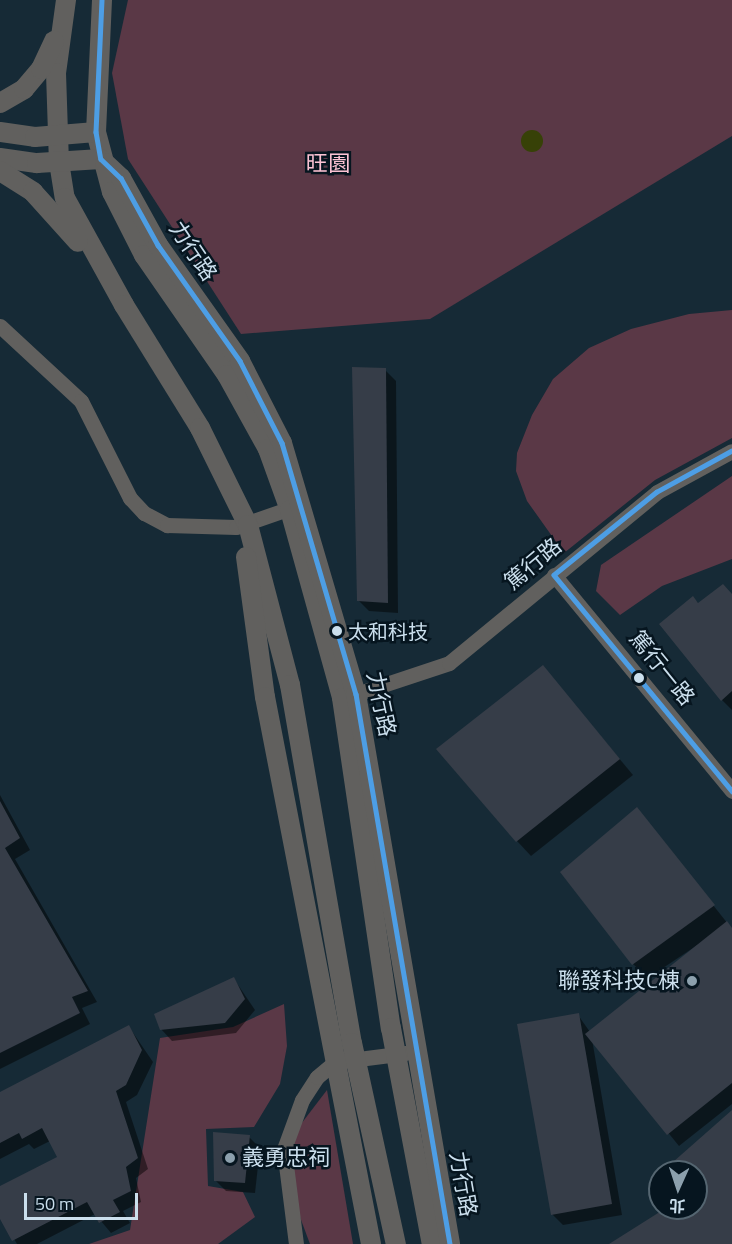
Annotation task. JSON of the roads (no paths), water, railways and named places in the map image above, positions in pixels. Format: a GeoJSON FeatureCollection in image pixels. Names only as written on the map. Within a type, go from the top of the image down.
{"type":"FeatureCollection","features":[{"type":"Feature","properties":{"kind":"street","name":"力行路"},"geometry":{"type":"LineString","coordinates":[[102,0],[96,132],[101,159],[112,192],[144,255],[227,375],[268,449],[295,507],[356,694],[432,1244]]}},
{"type":"Feature","properties":{"kind":"street"},"geometry":{"type":"LineString","coordinates":[[0,104],[24,89],[40,69],[64,8]]}},
{"type":"Feature","properties":{"kind":"street"},"geometry":{"type":"LineString","coordinates":[[64,8],[56,74],[57,135],[64,198],[124,305],[200,428],[234,496],[290,685],[356,1060],[396,1244]]}},
{"type":"Feature","properties":{"kind":"street"},"geometry":{"type":"LineString","coordinates":[[0,132],[57,135],[96,132]]}},
{"type":"Feature","properties":{"kind":"street"},"geometry":{"type":"LineString","coordinates":[[0,158],[59,162],[101,159]]}},
{"type":"Feature","properties":{"kind":"street"},"geometry":{"type":"LineString","coordinates":[[0,171],[33,192],[64,223],[124,305]]}},
{"type":"Feature","properties":{"kind":"street"},"geometry":{"type":"LineString","coordinates":[[0,326],[81,401],[130,498],[144,513],[167,525],[242,526],[295,507]]}},
{"type":"Feature","properties":{"kind":"street","name":"篤行路"},"geometry":{"type":"LineString","coordinates":[[356,694],[449,663],[657,492],[732,451]]}},
{"type":"Feature","properties":{"kind":"street","name":"力行路"},"geometry":{"type":"LineString","coordinates":[[295,507],[342,698],[407,1053],[450,1244]]}},
{"type":"Feature","properties":{"kind":"street"},"geometry":{"type":"LineString","coordinates":[[242,526],[265,697],[371,1244]]}},
{"type":"Feature","properties":{"kind":"street","name":"篤行一路"},"geometry":{"type":"LineString","coordinates":[[554,575],[732,791]]}},
{"type":"Feature","properties":{"kind":"street"},"geometry":{"type":"LineString","coordinates":[[296,1244],[290,1216],[284,1149],[290,1125],[317,1077],[335,1062],[407,1053]]}},
{"type":"Feature","properties":{"kind":"street"},"geometry":{"type":"LineString","coordinates":[[290,1216],[305,1244]]}},
{"type":"Feature","properties":{"kind":"place","name":"太和科技"},"geometry":{"type":"Point","coordinates":[337,631]}},
{"type":"Feature","properties":{"kind":"place","name":"聯發科技C棟"},"geometry":{"type":"Point","coordinates":[692,981]}},
{"type":"Feature","properties":{"kind":"place","name":"義勇忠祠"},"geometry":{"type":"Point","coordinates":[230,1158]}},
{"type":"Feature","properties":{"kind":"park label","name":"旺園"},"geometry":{"type":"Point","coordinates":[328,164]}}]}
